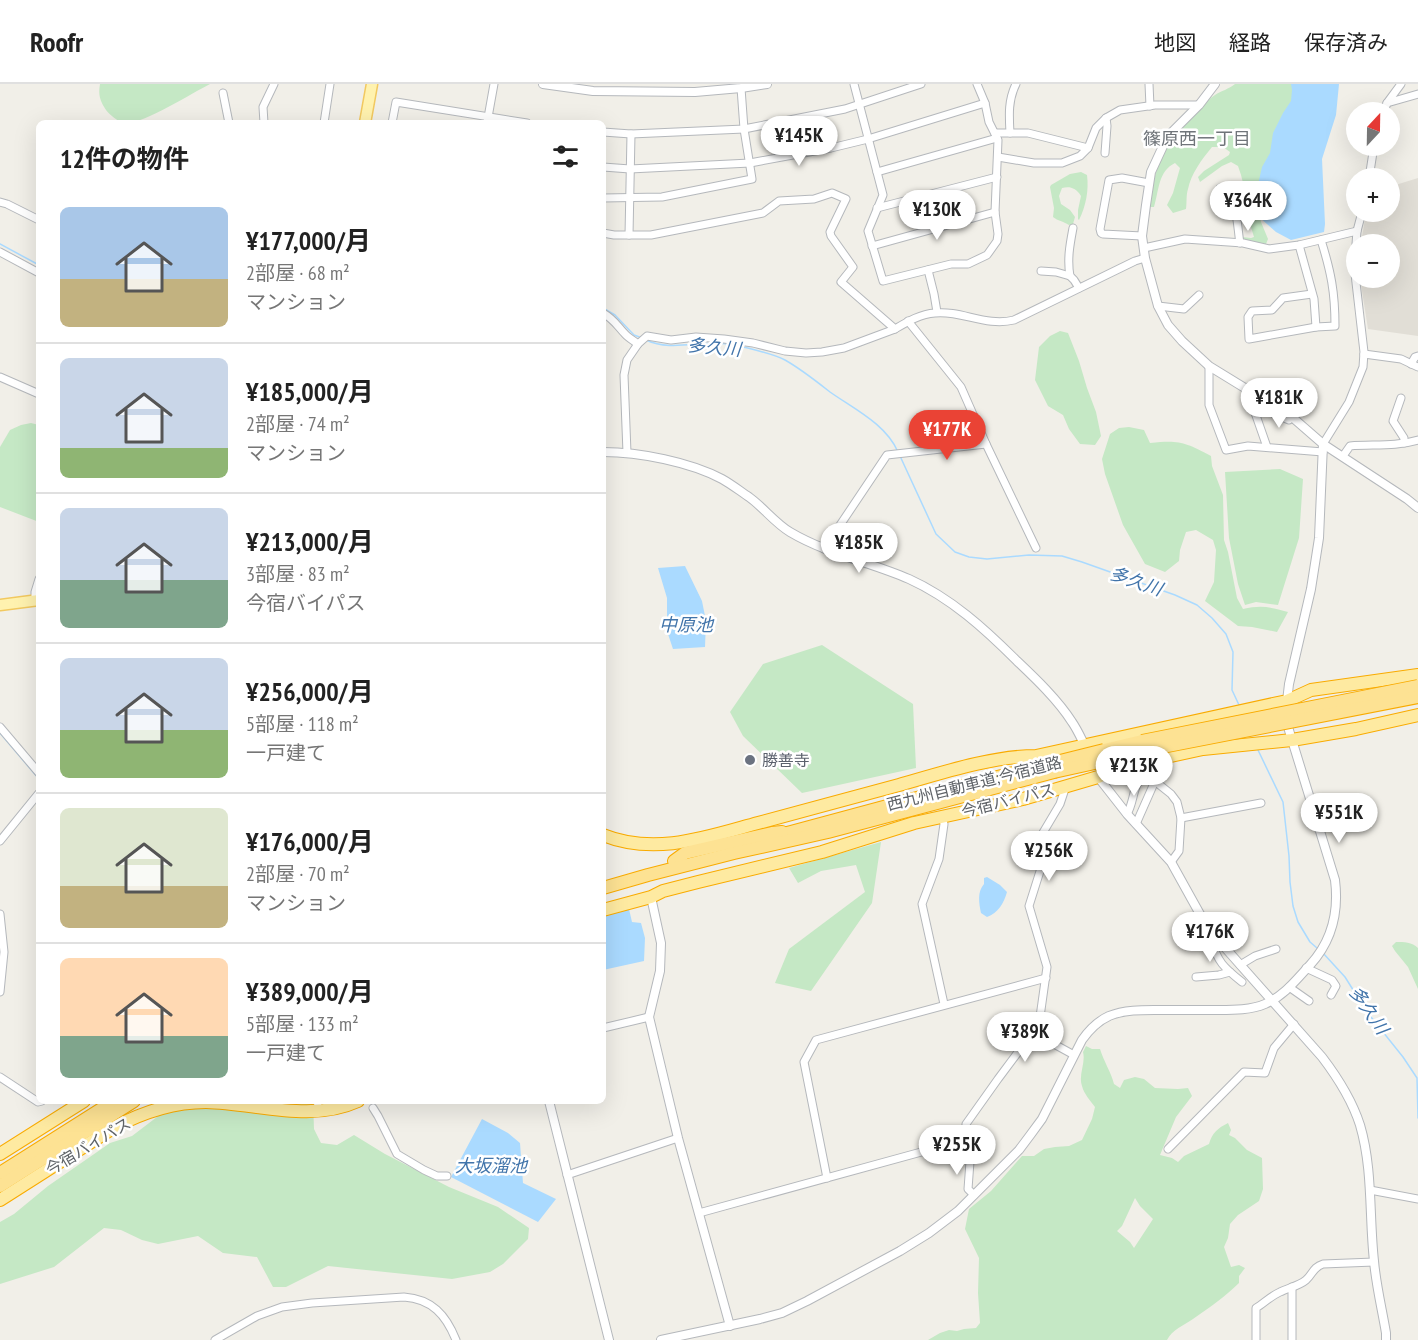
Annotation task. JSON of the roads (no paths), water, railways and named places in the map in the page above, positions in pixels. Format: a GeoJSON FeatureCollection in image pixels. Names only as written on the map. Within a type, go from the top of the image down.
{"type":"FeatureCollection","features":[{"type":"Feature","properties":{"kind":"highway"},"geometry":{"type":"LineString","coordinates":[[606,836],[619,842],[639,845],[688,841],[949,771],[1016,756],[1036,756],[1085,746],[1287,702],[1311,690],[1418,675]]}},
{"type":"Feature","properties":{"kind":"highway","name":"西九州自動車道;今宿道路"},"geometry":{"type":"LineString","coordinates":[[606,878],[672,866],[793,836],[928,795],[1418,686]]}},
{"type":"Feature","properties":{"kind":"highway","name":"西九州自動車道;今宿道路"},"geometry":{"type":"LineString","coordinates":[[1144,746],[1418,697]]}},
{"type":"Feature","properties":{"kind":"highway","name":"今宿バイパス"},"geometry":{"type":"LineString","coordinates":[[606,909],[651,897],[663,891],[822,852],[914,823],[1023,799],[1111,771],[1169,756],[1203,749],[1292,740],[1418,715]]}},
{"type":"Feature","properties":{"kind":"highway","name":"西九州自動車道;今宿道路"},"geometry":{"type":"LineString","coordinates":[[606,889],[672,866]]}},
{"type":"Feature","properties":{"kind":"highway"},"geometry":{"type":"LineString","coordinates":[[0,1154],[79,1104]]}},
{"type":"Feature","properties":{"kind":"highway"},"geometry":{"type":"LineString","coordinates":[[0,1173],[109,1104]]}},
{"type":"Feature","properties":{"kind":"highway"},"geometry":{"type":"LineString","coordinates":[[0,1186],[129,1104]]}},
{"type":"Feature","properties":{"kind":"highway","name":"今宿バイパス"},"geometry":{"type":"LineString","coordinates":[[0,1200],[113,1128],[154,1110],[182,1104]]}},
{"type":"Feature","properties":{"kind":"highway","name":"今宿バイパス"},"geometry":{"type":"LineString","coordinates":[[224,1104],[298,1112],[318,1106],[351,1104]]}},
{"type":"Feature","properties":{"kind":"main road"},"geometry":{"type":"LineString","coordinates":[[366,120],[372,84]]}},
{"type":"Feature","properties":{"kind":"main road"},"geometry":{"type":"LineString","coordinates":[[0,605],[36,600]]}},
{"type":"Feature","properties":{"kind":"street"},"geometry":{"type":"LineString","coordinates":[[264,120],[263,107],[274,84]]}},
{"type":"Feature","properties":{"kind":"street"},"geometry":{"type":"LineString","coordinates":[[324,120],[330,84]]}},
{"type":"Feature","properties":{"kind":"street"},"geometry":{"type":"LineString","coordinates":[[393,120],[396,102],[487,120],[494,84]]}},
{"type":"Feature","properties":{"kind":"street"},"geometry":{"type":"LineString","coordinates":[[543,84],[593,91],[628,88],[695,92],[767,84]]}},
{"type":"Feature","properties":{"kind":"street"},"geometry":{"type":"LineString","coordinates":[[854,84],[883,195],[868,231],[883,281],[951,264],[968,264],[987,255],[997,241],[996,135],[989,122],[985,103],[977,84]]}},
{"type":"Feature","properties":{"kind":"street"},"geometry":{"type":"LineString","coordinates":[[606,132],[631,134],[744,129],[845,109],[921,84]]}},
{"type":"Feature","properties":{"kind":"street"},"geometry":{"type":"LineString","coordinates":[[1011,133],[1009,108],[1016,84]]}},
{"type":"Feature","properties":{"kind":"street"},"geometry":{"type":"LineString","coordinates":[[1149,84],[1150,106]]}},
{"type":"Feature","properties":{"kind":"street"},"geometry":{"type":"LineString","coordinates":[[1215,84],[1199,105],[1169,135],[1151,172],[1142,236],[1145,258],[1158,306],[1168,325],[1209,366],[1292,417],[1323,448]]}},
{"type":"Feature","properties":{"kind":"street"},"geometry":{"type":"LineString","coordinates":[[1388,102],[1401,84]]}},
{"type":"Feature","properties":{"kind":"street"},"geometry":{"type":"LineString","coordinates":[[606,198],[662,197],[752,179],[744,129],[741,88]]}},
{"type":"Feature","properties":{"kind":"street"},"geometry":{"type":"LineString","coordinates":[[223,93],[228,120]]}},
{"type":"Feature","properties":{"kind":"street"},"geometry":{"type":"LineString","coordinates":[[1390,102],[1418,94]]}},
{"type":"Feature","properties":{"kind":"street"},"geometry":{"type":"LineString","coordinates":[[606,166],[630,169],[750,163],[868,139],[985,103]]}},
{"type":"Feature","properties":{"kind":"street"},"geometry":{"type":"LineString","coordinates":[[998,157],[1034,163],[1062,163],[1080,156],[1088,148],[1096,128],[1106,118],[1120,110],[1150,106],[1199,105]]}},
{"type":"Feature","properties":{"kind":"street"},"geometry":{"type":"LineString","coordinates":[[1105,153],[1106,118]]}},
{"type":"Feature","properties":{"kind":"street"},"geometry":{"type":"LineString","coordinates":[[877,172],[996,135],[1011,133],[1028,133],[1088,148]]}},
{"type":"Feature","properties":{"kind":"street"},"geometry":{"type":"LineString","coordinates":[[629,235],[631,134]]}},
{"type":"Feature","properties":{"kind":"street"},"geometry":{"type":"LineString","coordinates":[[877,208],[997,177]]}},
{"type":"Feature","properties":{"kind":"street"},"geometry":{"type":"LineString","coordinates":[[1142,236],[1103,234],[1100,229],[1109,180],[1122,178],[1149,183]]}},
{"type":"Feature","properties":{"kind":"street"},"geometry":{"type":"LineString","coordinates":[[1220,188],[1229,194],[1234,203],[1240,243]]}},
{"type":"Feature","properties":{"kind":"street"},"geometry":{"type":"LineString","coordinates":[[606,234],[614,236],[651,235],[763,213],[778,201],[814,199],[832,193],[846,199],[830,232],[831,236],[853,267],[841,282],[895,329]]}},
{"type":"Feature","properties":{"kind":"street"},"geometry":{"type":"LineString","coordinates":[[0,202],[36,218]]}},
{"type":"Feature","properties":{"kind":"street"},"geometry":{"type":"LineString","coordinates":[[872,246],[995,212]]}},
{"type":"Feature","properties":{"kind":"street"},"geometry":{"type":"LineString","coordinates":[[1357,234],[1359,222]]}},
{"type":"Feature","properties":{"kind":"street"},"geometry":{"type":"LineString","coordinates":[[1070,276],[1068,260],[1073,228]]}},
{"type":"Feature","properties":{"kind":"street"},"geometry":{"type":"LineString","coordinates":[[1144,248],[1185,239],[1240,243],[1269,249],[1299,245],[1357,231]]}},
{"type":"Feature","properties":{"kind":"street"},"geometry":{"type":"LineString","coordinates":[[1312,294],[1283,298],[1272,310],[1252,311],[1248,317],[1249,339],[1316,327],[1335,326],[1335,300],[1331,274],[1321,240]]}},
{"type":"Feature","properties":{"kind":"street"},"geometry":{"type":"LineString","coordinates":[[1299,245],[1312,294],[1316,327]]}},
{"type":"Feature","properties":{"kind":"street"},"geometry":{"type":"LineString","coordinates":[[0,252],[36,271]]}},
{"type":"Feature","properties":{"kind":"street"},"geometry":{"type":"LineString","coordinates":[[606,316],[621,327],[626,335],[642,340],[724,339],[785,351],[822,352],[844,348],[895,329],[926,314],[937,312],[990,321],[1014,320],[1145,258]]}},
{"type":"Feature","properties":{"kind":"street"},"geometry":{"type":"LineString","coordinates":[[928,270],[937,312]]}},
{"type":"Feature","properties":{"kind":"street"},"geometry":{"type":"LineString","coordinates":[[1041,271],[1070,276],[1079,288]]}},
{"type":"Feature","properties":{"kind":"street"},"geometry":{"type":"LineString","coordinates":[[1287,702],[1319,538],[1323,448],[1353,393],[1363,367],[1364,354],[1357,288]]}},
{"type":"Feature","properties":{"kind":"street"},"geometry":{"type":"LineString","coordinates":[[1158,306],[1184,309],[1199,295]]}},
{"type":"Feature","properties":{"kind":"street"},"geometry":{"type":"LineString","coordinates":[[908,321],[961,387],[1036,548]]}},
{"type":"Feature","properties":{"kind":"street"},"geometry":{"type":"LineString","coordinates":[[627,453],[624,375],[627,360],[642,340]]}},
{"type":"Feature","properties":{"kind":"street"},"geometry":{"type":"LineString","coordinates":[[1364,354],[1401,359],[1415,365],[1415,357],[1418,356]]}},
{"type":"Feature","properties":{"kind":"street"},"geometry":{"type":"LineString","coordinates":[[1209,366],[1209,405],[1226,450],[1248,446],[1323,448],[1343,456],[1418,508]]}},
{"type":"Feature","properties":{"kind":"street"},"geometry":{"type":"LineString","coordinates":[[0,377],[36,393]]}},
{"type":"Feature","properties":{"kind":"street"},"geometry":{"type":"LineString","coordinates":[[1401,398],[1394,421],[1404,438],[1404,443]]}},
{"type":"Feature","properties":{"kind":"street"},"geometry":{"type":"LineString","coordinates":[[1267,447],[1252,404],[1289,420],[1292,417]]}},
{"type":"Feature","properties":{"kind":"street"},"geometry":{"type":"LineString","coordinates":[[1343,456],[1350,446],[1388,446],[1418,440]]}},
{"type":"Feature","properties":{"kind":"street"},"geometry":{"type":"LineString","coordinates":[[824,549],[887,455],[986,444]]}},
{"type":"Feature","properties":{"kind":"street"},"geometry":{"type":"LineString","coordinates":[[606,452],[627,453],[667,461],[695,468],[723,479],[750,498],[788,531],[824,549],[910,580],[945,600],[979,624],[1040,682],[1072,721],[1085,746]]}},
{"type":"Feature","properties":{"kind":"street"},"geometry":{"type":"LineString","coordinates":[[0,727],[36,769]]}},
{"type":"Feature","properties":{"kind":"street"},"geometry":{"type":"LineString","coordinates":[[661,1340],[782,1313],[930,1233],[958,1211],[1019,1150],[1042,1119],[1082,1040],[1102,1019],[1119,1013],[1139,1010],[1234,1010],[1254,1007],[1272,1001],[1283,994],[1316,959],[1324,947],[1336,910],[1337,891],[1288,727]]}},
{"type":"Feature","properties":{"kind":"street"},"geometry":{"type":"LineString","coordinates":[[1127,814],[1136,784],[1143,775],[1146,774],[1171,794],[1177,802],[1181,818],[1179,851],[1171,862]]}},
{"type":"Feature","properties":{"kind":"street"},"geometry":{"type":"LineString","coordinates":[[1098,777],[1127,814],[1171,862],[1201,916],[1216,937],[1294,1024],[1337,1077],[1348,1096],[1360,1124],[1365,1147],[1374,1262],[1386,1340]]}},
{"type":"Feature","properties":{"kind":"street"},"geometry":{"type":"LineString","coordinates":[[1136,824],[1155,781]]}},
{"type":"Feature","properties":{"kind":"street"},"geometry":{"type":"LineString","coordinates":[[974,1195],[968,1189],[971,1148],[966,1140],[966,1124],[1039,1024],[1047,967],[1029,906],[1041,868],[1037,846],[1060,804],[1066,786]]}},
{"type":"Feature","properties":{"kind":"street"},"geometry":{"type":"LineString","coordinates":[[0,841],[36,797]]}},
{"type":"Feature","properties":{"kind":"street"},"geometry":{"type":"LineString","coordinates":[[1181,818],[1261,803]]}},
{"type":"Feature","properties":{"kind":"street"},"geometry":{"type":"LineString","coordinates":[[942,816],[944,824],[939,859],[922,904],[944,1004]]}},
{"type":"Feature","properties":{"kind":"street"},"geometry":{"type":"LineString","coordinates":[[651,897],[661,943],[660,970],[649,1017],[678,1138],[730,1326]]}},
{"type":"Feature","properties":{"kind":"street"},"geometry":{"type":"LineString","coordinates":[[0,914],[4,952],[0,992]]}},
{"type":"Feature","properties":{"kind":"street"},"geometry":{"type":"LineString","coordinates":[[1216,937],[1211,940],[1221,964],[1242,982]]}},
{"type":"Feature","properties":{"kind":"street"},"geometry":{"type":"LineString","coordinates":[[1240,965],[1255,956],[1276,950]]}},
{"type":"Feature","properties":{"kind":"street"},"geometry":{"type":"LineString","coordinates":[[1306,968],[1332,980],[1336,986],[1331,995]]}},
{"type":"Feature","properties":{"kind":"street"},"geometry":{"type":"LineString","coordinates":[[1197,977],[1230,972]]}},
{"type":"Feature","properties":{"kind":"street"},"geometry":{"type":"LineString","coordinates":[[827,1178],[804,1062],[816,1040],[1046,978]]}},
{"type":"Feature","properties":{"kind":"street"},"geometry":{"type":"LineString","coordinates":[[1289,987],[1309,1001]]}},
{"type":"Feature","properties":{"kind":"street"},"geometry":{"type":"LineString","coordinates":[[606,1027],[649,1017]]}},
{"type":"Feature","properties":{"kind":"street"},"geometry":{"type":"LineString","coordinates":[[1168,1149],[1244,1072],[1265,1073],[1274,1048],[1294,1024]]}},
{"type":"Feature","properties":{"kind":"street"},"geometry":{"type":"LineString","coordinates":[[1032,1032],[1074,1055]]}},
{"type":"Feature","properties":{"kind":"street"},"geometry":{"type":"LineString","coordinates":[[0,1077],[36,1101]]}},
{"type":"Feature","properties":{"kind":"street"},"geometry":{"type":"LineString","coordinates":[[550,1104],[609,1340]]}},
{"type":"Feature","properties":{"kind":"street"},"geometry":{"type":"LineString","coordinates":[[373,1108],[397,1154],[437,1176],[447,1176]]}},
{"type":"Feature","properties":{"kind":"street"},"geometry":{"type":"LineString","coordinates":[[567,1174],[678,1138]]}},
{"type":"Feature","properties":{"kind":"street"},"geometry":{"type":"LineString","coordinates":[[699,1213],[966,1140]]}},
{"type":"Feature","properties":{"kind":"street"},"geometry":{"type":"LineString","coordinates":[[1370,1190],[1416,1199]]}},
{"type":"Feature","properties":{"kind":"street"},"geometry":{"type":"LineString","coordinates":[[1256,1340],[1256,1308],[1278,1292],[1304,1282],[1317,1266],[1374,1262]]}},
{"type":"Feature","properties":{"kind":"street"},"geometry":{"type":"LineString","coordinates":[[1292,1287],[1292,1340]]}},
{"type":"Feature","properties":{"kind":"street"},"geometry":{"type":"LineString","coordinates":[[215,1340],[257,1316],[294,1305],[404,1297],[419,1299],[433,1306],[446,1320],[456,1340]]}},
{"type":"Feature","properties":{"kind":"water"},"geometry":{"type":"Polygon","coordinates":[[[1291,84],[1339,84],[1336,115],[1322,159],[1324,232],[1291,240],[1276,232],[1258,216],[1254,202],[1262,167],[1270,153],[1273,133],[1291,101],[1291,84]]]}},
{"type":"Feature","properties":{"kind":"water","name":"中原池"},"geometry":{"type":"Polygon","coordinates":[[[685,566],[702,601],[706,621],[705,647],[673,649],[667,631],[667,598],[658,568],[685,566]]]}},
{"type":"Feature","properties":{"kind":"water"},"geometry":{"type":"Polygon","coordinates":[[[987,877],[1007,892],[1000,907],[987,917],[981,913],[979,898],[984,878],[987,877]]]}},
{"type":"Feature","properties":{"kind":"water"},"geometry":{"type":"Polygon","coordinates":[[[629,909],[632,922],[641,923],[645,938],[644,961],[606,969],[606,916],[629,909]]]}},
{"type":"Feature","properties":{"kind":"water","name":"大坂溜池"},"geometry":{"type":"Polygon","coordinates":[[[482,1119],[508,1133],[520,1143],[523,1183],[556,1199],[538,1222],[451,1177],[482,1119]]]}},
{"type":"Feature","properties":{"kind":"waterway","name":"多久川"},"geometry":{"type":"LineString","coordinates":[[0,244],[36,263]]}},
{"type":"Feature","properties":{"kind":"waterway","name":"多久川"},"geometry":{"type":"LineString","coordinates":[[606,310],[615,315],[634,335],[642,338]]}},
{"type":"Feature","properties":{"kind":"waterway","name":"多久川"},"geometry":{"type":"LineString","coordinates":[[646,340],[666,345],[728,344],[757,350],[785,360],[878,425],[893,442],[898,452]]}},
{"type":"Feature","properties":{"kind":"waterway","name":"多久川"},"geometry":{"type":"LineString","coordinates":[[900,456],[936,534],[955,552],[969,557],[987,559],[1029,555],[1062,556],[1175,595],[1197,605],[1226,634],[1233,652],[1232,690],[1239,705]]}},
{"type":"Feature","properties":{"kind":"waterway"},"geometry":{"type":"LineString","coordinates":[[0,733],[36,775]]}},
{"type":"Feature","properties":{"kind":"waterway","name":"多久川"},"geometry":{"type":"LineString","coordinates":[[1257,748],[1283,802],[1293,906],[1298,922],[1310,942],[1317,948]]}},
{"type":"Feature","properties":{"kind":"waterway","name":"多久川"},"geometry":{"type":"LineString","coordinates":[[1323,953],[1345,977],[1367,1012],[1417,1078],[1418,1118]]}},
{"type":"Feature","properties":{"kind":"place","name":"勝善寺"},"geometry":{"type":"Point","coordinates":[750,760]}},
{"type":"Feature","properties":{"kind":"district","name":"篠原西一丁目"},"geometry":{"type":"Point","coordinates":[1197,138]}}]}
